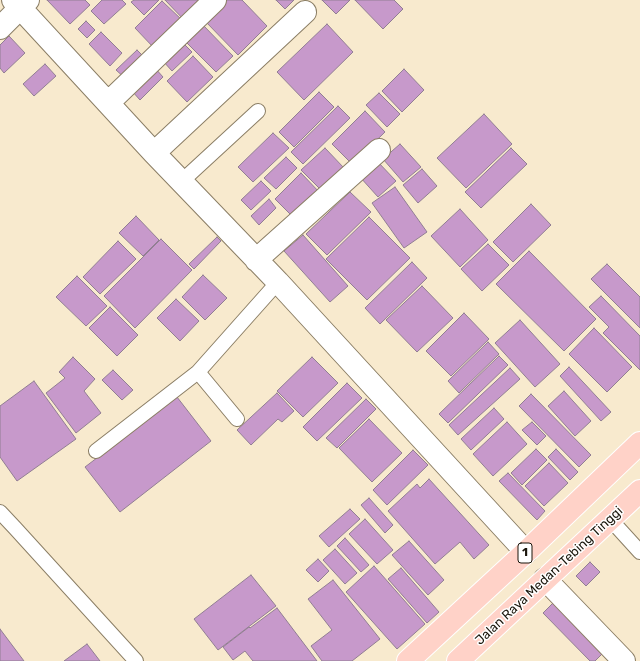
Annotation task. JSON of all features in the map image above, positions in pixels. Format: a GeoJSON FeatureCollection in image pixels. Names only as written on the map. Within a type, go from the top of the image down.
{"type":"FeatureCollection","features":[{"type":"Feature","properties":{"kind":"highway","name":"1"},"geometry":{"type":"LineString","coordinates":[[408,661],[526,552],[640,443]]}},
{"type":"Feature","properties":{"kind":"highway","name":"Jalan Raya Medan-Tebing Tinggi"},"geometry":{"type":"LineString","coordinates":[[458,661],[640,491]]}},
{"type":"Feature","properties":{"kind":"street"},"geometry":{"type":"LineString","coordinates":[[108,103],[215,0]]}},
{"type":"Feature","properties":{"kind":"street"},"geometry":{"type":"LineString","coordinates":[[0,28],[21,3],[108,103],[278,282],[526,552]]}},
{"type":"Feature","properties":{"kind":"street"},"geometry":{"type":"LineString","coordinates":[[154,153],[305,12]]}},
{"type":"Feature","properties":{"kind":"street"},"geometry":{"type":"LineString","coordinates":[[256,260],[379,150]]}},
{"type":"Feature","properties":{"kind":"street"},"geometry":{"type":"LineString","coordinates":[[545,579],[624,661]]}},
{"type":"Feature","properties":{"kind":"lane"},"geometry":{"type":"LineString","coordinates":[[182,181],[258,111]]}},
{"type":"Feature","properties":{"kind":"lane"},"geometry":{"type":"LineString","coordinates":[[96,451],[198,372],[278,282]]}},
{"type":"Feature","properties":{"kind":"lane"},"geometry":{"type":"LineString","coordinates":[[198,372],[237,419]]}},
{"type":"Feature","properties":{"kind":"lane"},"geometry":{"type":"LineString","coordinates":[[0,512],[136,661]]}},
{"type":"Feature","properties":{"kind":"lane"},"geometry":{"type":"LineString","coordinates":[[610,519],[640,552]]}},
{"type":"Feature","properties":{"kind":"building"},"geometry":{"type":"Polygon","coordinates":[[[47,0],[85,0],[90,5],[70,24],[47,0]]]}},
{"type":"Feature","properties":{"kind":"building"},"geometry":{"type":"Polygon","coordinates":[[[102,0],[122,0],[126,4],[104,24],[91,11],[102,0]]]}},
{"type":"Feature","properties":{"kind":"building"},"geometry":{"type":"Polygon","coordinates":[[[134,0],[159,0],[144,15],[131,2],[134,0]]]}},
{"type":"Feature","properties":{"kind":"building"},"geometry":{"type":"Polygon","coordinates":[[[165,0],[203,0],[186,22],[165,0]]]}},
{"type":"Feature","properties":{"kind":"building"},"geometry":{"type":"Polygon","coordinates":[[[226,0],[242,0],[267,26],[238,55],[205,21],[226,0]]]}},
{"type":"Feature","properties":{"kind":"building"},"geometry":{"type":"Polygon","coordinates":[[[276,0],[294,0],[285,9],[276,0]]]}},
{"type":"Feature","properties":{"kind":"building"},"geometry":{"type":"Polygon","coordinates":[[[322,0],[350,0],[336,14],[322,0]]]}},
{"type":"Feature","properties":{"kind":"building"},"geometry":{"type":"Polygon","coordinates":[[[355,0],[394,0],[403,9],[383,29],[355,0]]]}},
{"type":"Feature","properties":{"kind":"building"},"geometry":{"type":"Polygon","coordinates":[[[162,1],[182,20],[154,48],[135,28],[162,1]]]}},
{"type":"Feature","properties":{"kind":"building"},"geometry":{"type":"Polygon","coordinates":[[[86,21],[95,30],[87,38],[78,29],[86,21]]]}},
{"type":"Feature","properties":{"kind":"building"},"geometry":{"type":"Polygon","coordinates":[[[202,24],[233,56],[216,72],[185,41],[202,24]]]}},
{"type":"Feature","properties":{"kind":"building"},"geometry":{"type":"Polygon","coordinates":[[[327,24],[353,52],[304,100],[277,72],[327,24]]]}},
{"type":"Feature","properties":{"kind":"building"},"geometry":{"type":"Polygon","coordinates":[[[101,32],[122,53],[110,66],[89,44],[101,32]]]}},
{"type":"Feature","properties":{"kind":"building"},"geometry":{"type":"Polygon","coordinates":[[[9,36],[25,53],[4,73],[0,68],[0,45],[9,36]]]}},
{"type":"Feature","properties":{"kind":"building"},"geometry":{"type":"Polygon","coordinates":[[[182,42],[192,52],[172,71],[163,61],[182,42]]]}},
{"type":"Feature","properties":{"kind":"building"},"geometry":{"type":"Polygon","coordinates":[[[137,50],[146,59],[126,79],[116,70],[137,50]]]}},
{"type":"Feature","properties":{"kind":"building"},"geometry":{"type":"Polygon","coordinates":[[[193,56],[213,77],[187,102],[167,81],[193,56]]]}},
{"type":"Feature","properties":{"kind":"building"},"geometry":{"type":"Polygon","coordinates":[[[45,64],[56,76],[34,96],[23,84],[45,64]]]}},
{"type":"Feature","properties":{"kind":"building"},"geometry":{"type":"Polygon","coordinates":[[[155,68],[163,77],[140,100],[132,91],[155,68]]]}},
{"type":"Feature","properties":{"kind":"building"},"geometry":{"type":"Polygon","coordinates":[[[404,69],[424,90],[402,112],[382,91],[404,69]]]}},
{"type":"Feature","properties":{"kind":"building"},"geometry":{"type":"Polygon","coordinates":[[[319,92],[334,107],[294,147],[279,132],[319,92]]]}},
{"type":"Feature","properties":{"kind":"building"},"geometry":{"type":"Polygon","coordinates":[[[379,93],[400,114],[387,127],[366,105],[379,93]]]}},
{"type":"Feature","properties":{"kind":"building"},"geometry":{"type":"Polygon","coordinates":[[[338,106],[350,118],[303,164],[291,152],[338,106]]]}},
{"type":"Feature","properties":{"kind":"building"},"geometry":{"type":"Polygon","coordinates":[[[365,111],[385,132],[352,164],[332,144],[365,111]]]}},
{"type":"Feature","properties":{"kind":"building"},"geometry":{"type":"Polygon","coordinates":[[[484,114],[512,144],[466,188],[437,158],[484,114]]]}},
{"type":"Feature","properties":{"kind":"building"},"geometry":{"type":"Polygon","coordinates":[[[273,133],[289,148],[253,182],[238,167],[273,133]]]}},
{"type":"Feature","properties":{"kind":"building"},"geometry":{"type":"Polygon","coordinates":[[[400,144],[421,167],[403,182],[383,159],[400,144]]]}},
{"type":"Feature","properties":{"kind":"building"},"geometry":{"type":"Polygon","coordinates":[[[325,148],[344,168],[321,190],[301,170],[325,148]]]}},
{"type":"Feature","properties":{"kind":"building"},"geometry":{"type":"Polygon","coordinates":[[[511,148],[527,164],[481,208],[465,192],[511,148]]]}},
{"type":"Feature","properties":{"kind":"building"},"geometry":{"type":"Polygon","coordinates":[[[286,157],[297,168],[276,189],[264,178],[286,157]]]}},
{"type":"Feature","properties":{"kind":"building"},"geometry":{"type":"Polygon","coordinates":[[[377,161],[396,181],[378,197],[360,177],[377,161]]]}},
{"type":"Feature","properties":{"kind":"building"},"geometry":{"type":"Polygon","coordinates":[[[422,169],[437,186],[418,203],[403,185],[422,169]]]}},
{"type":"Feature","properties":{"kind":"building"},"geometry":{"type":"Polygon","coordinates":[[[301,173],[321,194],[295,219],[275,199],[301,173]]]}},
{"type":"Feature","properties":{"kind":"building"},"geometry":{"type":"Polygon","coordinates":[[[261,181],[271,191],[251,210],[241,200],[261,181]]]}},
{"type":"Feature","properties":{"kind":"building"},"geometry":{"type":"Polygon","coordinates":[[[395,187],[427,232],[404,248],[372,203],[395,187]]]}},
{"type":"Feature","properties":{"kind":"building"},"geometry":{"type":"Polygon","coordinates":[[[350,192],[371,212],[327,255],[306,234],[350,192]]]}},
{"type":"Feature","properties":{"kind":"building"},"geometry":{"type":"Polygon","coordinates":[[[269,199],[276,208],[259,225],[251,216],[269,199]]]}},
{"type":"Feature","properties":{"kind":"building"},"geometry":{"type":"Polygon","coordinates":[[[531,204],[551,225],[513,262],[493,242],[531,204]]]}},
{"type":"Feature","properties":{"kind":"building"},"geometry":{"type":"Polygon","coordinates":[[[460,209],[488,240],[460,267],[431,236],[460,209]]]}},
{"type":"Feature","properties":{"kind":"building"},"geometry":{"type":"Polygon","coordinates":[[[136,216],[159,240],[143,256],[119,233],[136,216]]]}},
{"type":"Feature","properties":{"kind":"building"},"geometry":{"type":"Polygon","coordinates":[[[369,217],[410,258],[367,300],[326,259],[369,217]]]}},
{"type":"Feature","properties":{"kind":"building"},"geometry":{"type":"Polygon","coordinates":[[[303,235],[348,286],[330,302],[284,251],[303,235]]]}},
{"type":"Feature","properties":{"kind":"building"},"geometry":{"type":"Polygon","coordinates":[[[217,237],[221,241],[194,269],[189,264],[217,237]]]}},
{"type":"Feature","properties":{"kind":"building"},"geometry":{"type":"Polygon","coordinates":[[[161,239],[192,270],[135,328],[104,296],[161,239]]]}},
{"type":"Feature","properties":{"kind":"building"},"geometry":{"type":"Polygon","coordinates":[[[118,241],[136,259],[100,294],[83,277],[118,241]]]}},
{"type":"Feature","properties":{"kind":"building"},"geometry":{"type":"Polygon","coordinates":[[[488,244],[509,265],[482,291],[461,269],[488,244]]]}},
{"type":"Feature","properties":{"kind":"building"},"geometry":{"type":"Polygon","coordinates":[[[529,251],[596,319],[564,351],[496,284],[529,251]]]}},
{"type":"Feature","properties":{"kind":"building"},"geometry":{"type":"Polygon","coordinates":[[[412,262],[427,278],[380,324],[365,308],[412,262]]]}},
{"type":"Feature","properties":{"kind":"building"},"geometry":{"type":"Polygon","coordinates":[[[607,264],[640,297],[640,328],[591,279],[607,264]]]}},
{"type":"Feature","properties":{"kind":"building"},"geometry":{"type":"Polygon","coordinates":[[[203,275],[227,298],[205,320],[182,297],[203,275]]]}},
{"type":"Feature","properties":{"kind":"building"},"geometry":{"type":"Polygon","coordinates":[[[77,276],[107,306],[86,326],[56,297],[77,276]]]}},
{"type":"Feature","properties":{"kind":"building"},"geometry":{"type":"Polygon","coordinates":[[[422,286],[453,318],[417,352],[386,320],[422,286]]]}},
{"type":"Feature","properties":{"kind":"building"},"geometry":{"type":"Polygon","coordinates":[[[601,296],[640,336],[640,370],[603,333],[609,327],[589,307],[601,296]]]}},
{"type":"Feature","properties":{"kind":"building"},"geometry":{"type":"Polygon","coordinates":[[[176,299],[199,321],[180,341],[157,318],[176,299]]]}},
{"type":"Feature","properties":{"kind":"building"},"geometry":{"type":"Polygon","coordinates":[[[110,307],[138,335],[117,356],[89,328],[110,307]]]}},
{"type":"Feature","properties":{"kind":"building"},"geometry":{"type":"Polygon","coordinates":[[[464,313],[489,339],[451,376],[426,351],[464,313]]]}},
{"type":"Feature","properties":{"kind":"building"},"geometry":{"type":"Polygon","coordinates":[[[520,320],[560,364],[535,387],[495,343],[520,320]]]}},
{"type":"Feature","properties":{"kind":"building"},"geometry":{"type":"Polygon","coordinates":[[[594,328],[632,367],[607,392],[569,354],[594,328]]]}},
{"type":"Feature","properties":{"kind":"building"},"geometry":{"type":"Polygon","coordinates":[[[488,342],[499,354],[459,393],[448,381],[488,342]]]}},
{"type":"Feature","properties":{"kind":"building"},"geometry":{"type":"Polygon","coordinates":[[[499,356],[508,365],[448,423],[439,414],[499,356]]]}},
{"type":"Feature","properties":{"kind":"building"},"geometry":{"type":"Polygon","coordinates":[[[73,357],[95,379],[84,391],[101,413],[76,433],[46,393],[65,378],[59,372],[73,357]]]}},
{"type":"Feature","properties":{"kind":"building"},"geometry":{"type":"Polygon","coordinates":[[[312,357],[338,383],[303,417],[277,391],[312,357]]]}},
{"type":"Feature","properties":{"kind":"building"},"geometry":{"type":"Polygon","coordinates":[[[569,367],[611,412],[601,421],[560,376],[569,367]]]}},
{"type":"Feature","properties":{"kind":"building"},"geometry":{"type":"Polygon","coordinates":[[[510,368],[520,379],[458,435],[449,425],[510,368]]]}},
{"type":"Feature","properties":{"kind":"building"},"geometry":{"type":"Polygon","coordinates":[[[113,370],[133,390],[122,400],[102,380],[113,370]]]}},
{"type":"Feature","properties":{"kind":"building"},"geometry":{"type":"Polygon","coordinates":[[[34,381],[76,439],[17,481],[0,457],[0,406],[34,381]]]}},
{"type":"Feature","properties":{"kind":"building"},"geometry":{"type":"Polygon","coordinates":[[[347,383],[362,398],[317,441],[303,427],[347,383]]]}},
{"type":"Feature","properties":{"kind":"building"},"geometry":{"type":"Polygon","coordinates":[[[564,391],[591,421],[575,436],[548,406],[564,391]]]}},
{"type":"Feature","properties":{"kind":"building"},"geometry":{"type":"Polygon","coordinates":[[[277,393],[294,411],[282,422],[278,419],[251,445],[237,430],[277,393]]]}},
{"type":"Feature","properties":{"kind":"building"},"geometry":{"type":"Polygon","coordinates":[[[531,394],[591,455],[579,467],[519,406],[531,394]]]}},
{"type":"Feature","properties":{"kind":"building"},"geometry":{"type":"Polygon","coordinates":[[[177,397],[211,441],[120,512],[85,467],[177,397]]]}},
{"type":"Feature","properties":{"kind":"building"},"geometry":{"type":"Polygon","coordinates":[[[366,399],[376,409],[337,448],[326,438],[366,399]]]}},
{"type":"Feature","properties":{"kind":"building"},"geometry":{"type":"Polygon","coordinates":[[[494,408],[504,419],[471,450],[461,439],[494,408]]]}},
{"type":"Feature","properties":{"kind":"building"},"geometry":{"type":"Polygon","coordinates":[[[369,419],[402,453],[372,482],[339,448],[369,419]]]}},
{"type":"Feature","properties":{"kind":"building"},"geometry":{"type":"Polygon","coordinates":[[[507,422],[527,444],[493,476],[473,454],[507,422]]]}},
{"type":"Feature","properties":{"kind":"building"},"geometry":{"type":"Polygon","coordinates":[[[532,422],[546,436],[537,445],[522,430],[532,422]]]}},
{"type":"Feature","properties":{"kind":"building"},"geometry":{"type":"Polygon","coordinates":[[[536,449],[547,460],[522,485],[511,473],[536,449]]]}},
{"type":"Feature","properties":{"kind":"building"},"geometry":{"type":"Polygon","coordinates":[[[556,449],[578,472],[570,480],[548,457],[556,449]]]}},
{"type":"Feature","properties":{"kind":"building"},"geometry":{"type":"Polygon","coordinates":[[[413,450],[428,465],[387,505],[373,490],[413,450]]]}},
{"type":"Feature","properties":{"kind":"building"},"geometry":{"type":"Polygon","coordinates":[[[549,463],[568,483],[544,506],[525,486],[549,463]]]}},
{"type":"Feature","properties":{"kind":"building"},"geometry":{"type":"Polygon","coordinates":[[[508,473],[545,511],[537,520],[499,481],[508,473]]]}},
{"type":"Feature","properties":{"kind":"building"},"geometry":{"type":"Polygon","coordinates":[[[429,479],[489,545],[474,559],[460,542],[435,564],[388,511],[417,484],[420,488],[429,479]]]}},
{"type":"Feature","properties":{"kind":"building"},"geometry":{"type":"Polygon","coordinates":[[[369,498],[393,525],[385,533],[361,505],[369,498]]]}},
{"type":"Feature","properties":{"kind":"building"},"geometry":{"type":"Polygon","coordinates":[[[350,509],[360,519],[329,547],[319,536],[350,509]]]}},
{"type":"Feature","properties":{"kind":"building"},"geometry":{"type":"Polygon","coordinates":[[[365,519],[393,550],[377,564],[349,534],[365,519]]]}},
{"type":"Feature","properties":{"kind":"building"},"geometry":{"type":"Polygon","coordinates":[[[345,538],[369,565],[361,572],[337,546],[345,538]]]}},
{"type":"Feature","properties":{"kind":"building"},"geometry":{"type":"Polygon","coordinates":[[[409,541],[444,580],[428,595],[392,555],[409,541]]]}},
{"type":"Feature","properties":{"kind":"building"},"geometry":{"type":"Polygon","coordinates":[[[335,549],[357,573],[345,584],[323,560],[335,549]]]}},
{"type":"Feature","properties":{"kind":"building"},"geometry":{"type":"Polygon","coordinates":[[[318,559],[329,571],[318,582],[306,570],[318,559]]]}},
{"type":"Feature","properties":{"kind":"building"},"geometry":{"type":"Polygon","coordinates":[[[590,562],[600,572],[586,586],[576,576],[590,562]]]}},
{"type":"Feature","properties":{"kind":"building"},"geometry":{"type":"Polygon","coordinates":[[[374,566],[425,624],[397,649],[346,592],[374,566]]]}},
{"type":"Feature","properties":{"kind":"building"},"geometry":{"type":"Polygon","coordinates":[[[401,568],[439,612],[427,623],[388,579],[401,568]]]}},
{"type":"Feature","properties":{"kind":"building"},"geometry":{"type":"Polygon","coordinates":[[[251,575],[276,606],[218,650],[194,619],[251,575]]]}},
{"type":"Feature","properties":{"kind":"building"},"geometry":{"type":"Polygon","coordinates":[[[333,580],[380,639],[352,661],[322,661],[311,646],[332,630],[308,599],[333,580]]]}},
{"type":"Feature","properties":{"kind":"building"},"geometry":{"type":"Polygon","coordinates":[[[559,597],[608,648],[595,661],[590,661],[543,613],[559,597]]]}},
{"type":"Feature","properties":{"kind":"building"},"geometry":{"type":"Polygon","coordinates":[[[277,608],[317,661],[253,661],[245,651],[233,660],[223,647],[277,608]]]}},
{"type":"Feature","properties":{"kind":"building"},"geometry":{"type":"Polygon","coordinates":[[[0,629],[24,661],[0,661],[0,629]]]}},
{"type":"Feature","properties":{"kind":"building"},"geometry":{"type":"Polygon","coordinates":[[[87,644],[100,661],[64,661],[87,644]]]}}]}
